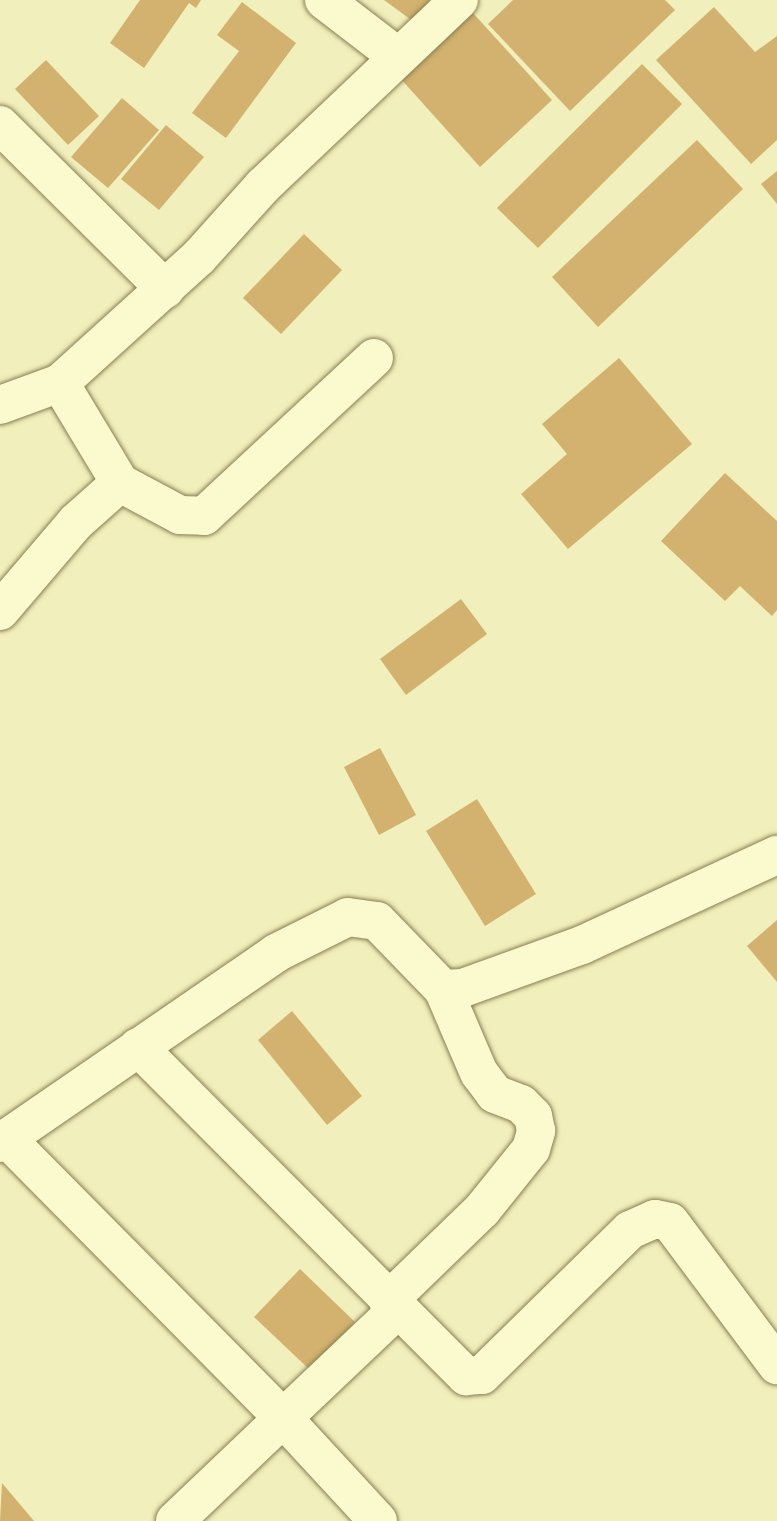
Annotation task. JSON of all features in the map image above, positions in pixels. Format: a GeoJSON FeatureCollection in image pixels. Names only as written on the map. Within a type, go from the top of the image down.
{"type":"FeatureCollection","features":[{"type":"Feature","properties":{"kind":"street"},"geometry":{"type":"LineString","coordinates":[[324,0],[397,56]]}},
{"type":"Feature","properties":{"kind":"street"},"geometry":{"type":"LineString","coordinates":[[0,405],[60,383],[164,289],[397,56],[459,0]]}},
{"type":"Feature","properties":{"kind":"street"},"geometry":{"type":"LineString","coordinates":[[0,125],[164,289]]}},
{"type":"Feature","properties":{"kind":"street"},"geometry":{"type":"LineString","coordinates":[[60,383],[120,483],[180,515],[204,516],[374,358]]}},
{"type":"Feature","properties":{"kind":"street"},"geometry":{"type":"LineString","coordinates":[[0,611],[76,522],[120,483]]}},
{"type":"Feature","properties":{"kind":"street"},"geometry":{"type":"LineString","coordinates":[[443,989],[463,988],[571,950],[777,855]]}},
{"type":"Feature","properties":{"kind":"street"},"geometry":{"type":"LineString","coordinates":[[175,1521],[283,1418],[392,1306],[482,1210],[531,1149],[536,1131],[533,1116],[521,1104],[495,1094],[480,1073],[443,989],[377,920],[357,915],[276,953],[3,1141],[283,1418],[378,1521]]}},
{"type":"Feature","properties":{"kind":"street"},"geometry":{"type":"LineString","coordinates":[[138,1047],[455,1369],[474,1379],[630,1230],[663,1219],[777,1364]]}},
{"type":"Feature","properties":{"kind":"building"},"geometry":{"type":"Polygon","coordinates":[[[140,0],[201,0],[196,8],[189,3],[144,68],[110,43],[140,0]]]}},
{"type":"Feature","properties":{"kind":"building"},"geometry":{"type":"Polygon","coordinates":[[[384,0],[430,0],[414,22],[384,0]]]}},
{"type":"Feature","properties":{"kind":"building"},"geometry":{"type":"Polygon","coordinates":[[[513,0],[665,0],[675,10],[570,111],[488,24],[513,0]]]}},
{"type":"Feature","properties":{"kind":"building"},"geometry":{"type":"Polygon","coordinates":[[[242,2],[296,43],[226,138],[192,113],[239,51],[217,35],[242,2]]]}},
{"type":"Feature","properties":{"kind":"building"},"geometry":{"type":"Polygon","coordinates":[[[714,7],[755,52],[777,36],[777,140],[751,164],[656,60],[714,7]]]}},
{"type":"Feature","properties":{"kind":"building"},"geometry":{"type":"Polygon","coordinates":[[[472,12],[552,100],[480,167],[400,78],[472,12]]]}},
{"type":"Feature","properties":{"kind":"building"},"geometry":{"type":"Polygon","coordinates":[[[46,60],[99,116],[68,145],[15,89],[46,60]]]}},
{"type":"Feature","properties":{"kind":"building"},"geometry":{"type":"Polygon","coordinates":[[[642,64],[682,104],[538,248],[497,208],[642,64]]]}},
{"type":"Feature","properties":{"kind":"building"},"geometry":{"type":"Polygon","coordinates":[[[122,98],[159,130],[108,188],[71,157],[122,98]]]}},
{"type":"Feature","properties":{"kind":"building"},"geometry":{"type":"Polygon","coordinates":[[[166,125],[204,157],[159,210],[121,179],[166,125]]]}},
{"type":"Feature","properties":{"kind":"building"},"geometry":{"type":"Polygon","coordinates":[[[697,140],[743,189],[598,327],[552,277],[697,140]]]}},
{"type":"Feature","properties":{"kind":"building"},"geometry":{"type":"Polygon","coordinates":[[[777,171],[777,204],[761,184],[777,171]]]}},
{"type":"Feature","properties":{"kind":"building"},"geometry":{"type":"Polygon","coordinates":[[[304,234],[342,270],[281,334],[243,298],[304,234]]]}},
{"type":"Feature","properties":{"kind":"building"},"geometry":{"type":"Polygon","coordinates":[[[619,358],[692,444],[568,549],[521,494],[567,454],[542,424],[619,358]]]}},
{"type":"Feature","properties":{"kind":"building"},"geometry":{"type":"Polygon","coordinates":[[[725,473],[777,521],[777,610],[772,616],[740,586],[725,601],[661,541],[725,473]]]}},
{"type":"Feature","properties":{"kind":"building"},"geometry":{"type":"Polygon","coordinates":[[[461,599],[487,634],[406,695],[380,659],[461,599]]]}},
{"type":"Feature","properties":{"kind":"building"},"geometry":{"type":"Polygon","coordinates":[[[380,748],[416,815],[379,835],[344,767],[380,748]]]}},
{"type":"Feature","properties":{"kind":"building"},"geometry":{"type":"Polygon","coordinates":[[[477,799],[536,894],[485,926],[426,831],[477,799]]]}},
{"type":"Feature","properties":{"kind":"building"},"geometry":{"type":"Polygon","coordinates":[[[777,920],[777,982],[747,946],[777,920]]]}},
{"type":"Feature","properties":{"kind":"building"},"geometry":{"type":"Polygon","coordinates":[[[292,1011],[362,1096],[327,1125],[258,1040],[292,1011]]]}},
{"type":"Feature","properties":{"kind":"building"},"geometry":{"type":"Polygon","coordinates":[[[300,1269],[355,1322],[310,1370],[254,1317],[300,1269]]]}},
{"type":"Feature","properties":{"kind":"building"},"geometry":{"type":"Polygon","coordinates":[[[2,1483],[34,1521],[0,1521],[2,1483]]]}}]}
